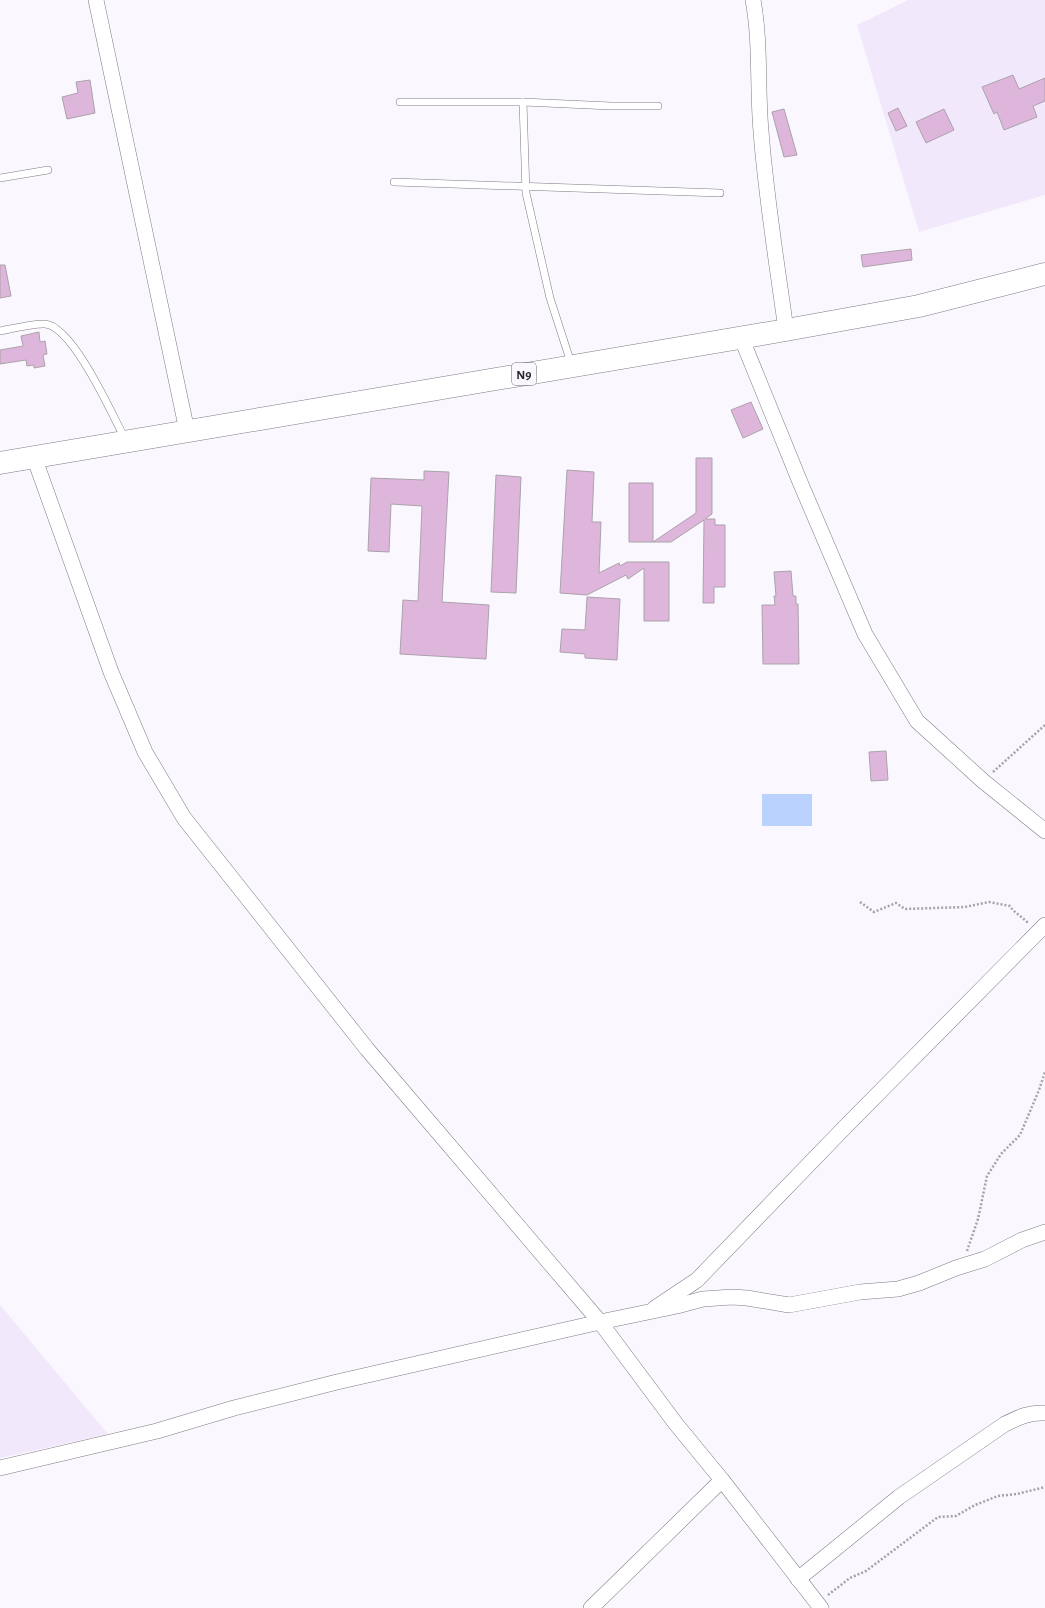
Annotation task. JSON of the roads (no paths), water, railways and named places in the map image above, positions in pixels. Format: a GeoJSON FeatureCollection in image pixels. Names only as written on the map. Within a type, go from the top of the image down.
{"type":"FeatureCollection","features":[{"type":"Feature","properties":{"kind":"highway","name":"N9"},"geometry":{"type":"LineString","coordinates":[[0,463],[786,330],[919,306],[1045,274]]}},
{"type":"Feature","properties":{"kind":"street"},"geometry":{"type":"LineString","coordinates":[[96,0],[187,431]]}},
{"type":"Feature","properties":{"kind":"street"},"geometry":{"type":"LineString","coordinates":[[753,0],[757,38],[759,109],[765,184],[786,330]]}},
{"type":"Feature","properties":{"kind":"street"},"geometry":{"type":"LineString","coordinates":[[741,337],[800,482],[865,634],[917,721],[983,781],[1045,831]]}},
{"type":"Feature","properties":{"kind":"street"},"geometry":{"type":"LineString","coordinates":[[34,457],[111,672],[144,752],[184,818],[367,1049],[600,1322],[671,1418],[722,1480],[819,1605]]}},
{"type":"Feature","properties":{"kind":"street"},"geometry":{"type":"LineString","coordinates":[[649,1312],[697,1280],[1042,927]]}},
{"type":"Feature","properties":{"kind":"street"},"geometry":{"type":"LineString","coordinates":[[0,1468],[157,1432],[234,1408],[337,1382],[703,1299],[732,1297],[747,1298],[789,1305],[860,1292],[898,1289],[919,1283],[985,1258],[1022,1240],[1045,1232]]}},
{"type":"Feature","properties":{"kind":"street"},"geometry":{"type":"LineString","coordinates":[[798,1579],[898,1497],[1005,1424],[1035,1412],[1045,1413]]}},
{"type":"Feature","properties":{"kind":"street"},"geometry":{"type":"LineString","coordinates":[[591,1608],[722,1480]]}},
{"type":"Feature","properties":{"kind":"lane"},"geometry":{"type":"LineString","coordinates":[[400,102],[524,102],[611,106],[658,106]]}},
{"type":"Feature","properties":{"kind":"lane"},"geometry":{"type":"LineString","coordinates":[[524,102],[526,194],[550,298],[572,366]]}},
{"type":"Feature","properties":{"kind":"lane"},"geometry":{"type":"LineString","coordinates":[[0,178],[48,170]]}},
{"type":"Feature","properties":{"kind":"lane"},"geometry":{"type":"LineString","coordinates":[[394,182],[720,193]]}},
{"type":"Feature","properties":{"kind":"lane"},"geometry":{"type":"LineString","coordinates":[[0,331],[46,324],[62,332],[93,375],[126,441]]}},
{"type":"Feature","properties":{"kind":"water"},"geometry":{"type":"Polygon","coordinates":[[[762,794],[812,794],[812,826],[762,826],[762,794]]]}}]}
